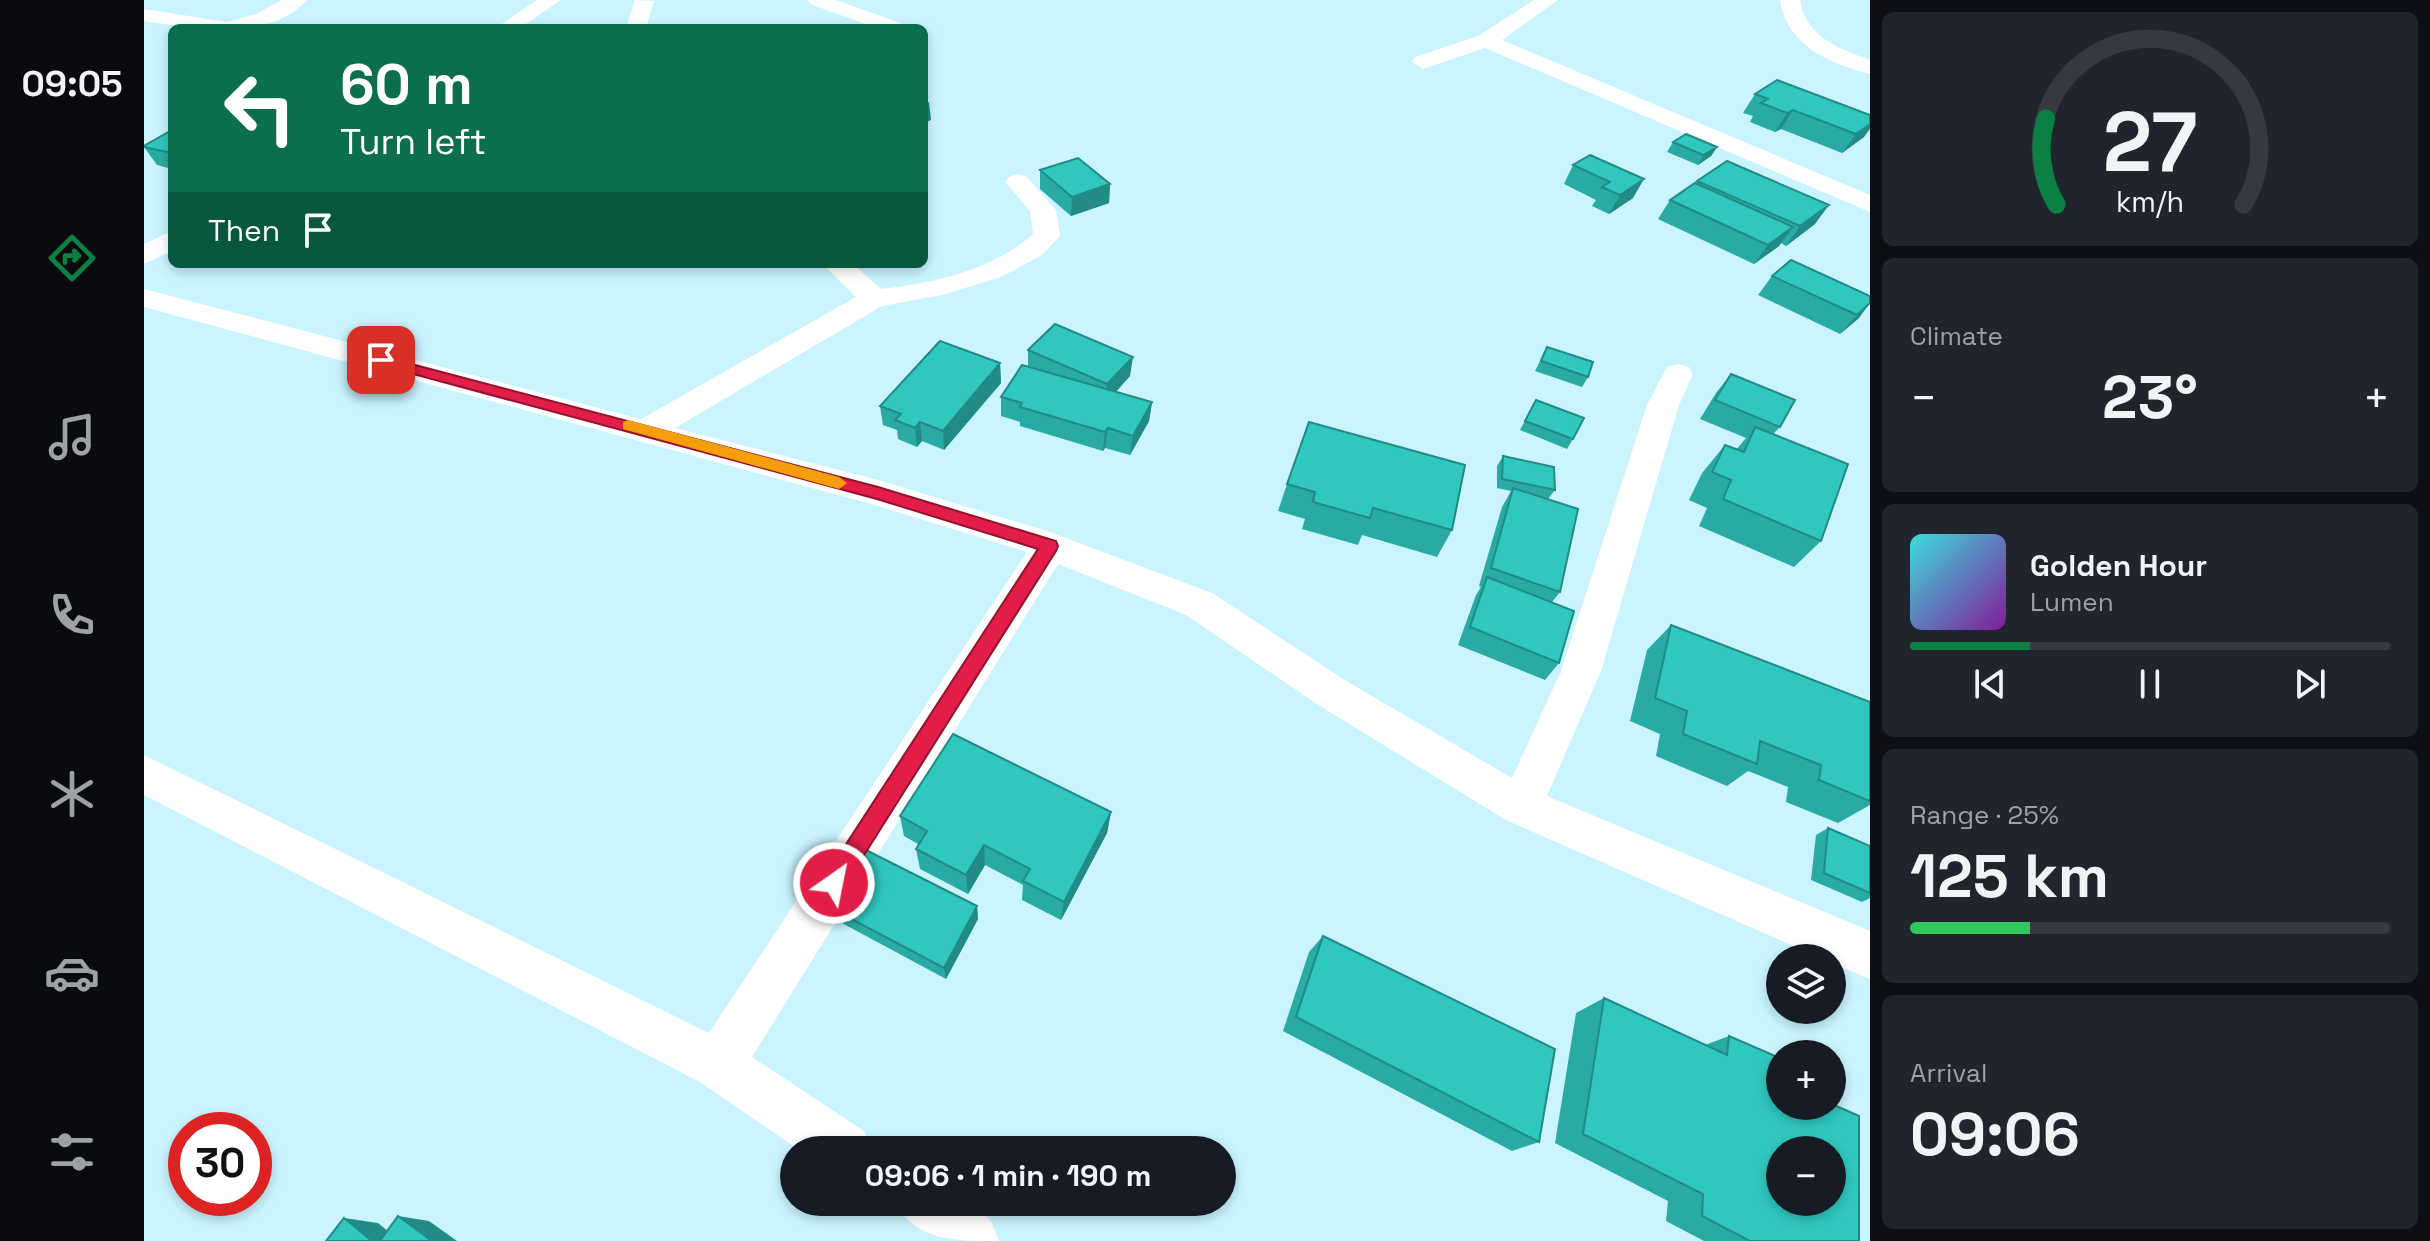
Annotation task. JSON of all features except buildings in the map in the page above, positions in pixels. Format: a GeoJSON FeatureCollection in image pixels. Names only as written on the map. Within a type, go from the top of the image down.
{"type":"FeatureCollection","features":[{"type":"Feature","properties":{"kind":"street"},"geometry":{"type":"LineString","coordinates":[[245,24],[297,0]]}},
{"type":"Feature","properties":{"kind":"street"},"geometry":{"type":"LineString","coordinates":[[512,24],[551,0]]}},
{"type":"Feature","properties":{"kind":"street"},"geometry":{"type":"LineString","coordinates":[[637,24],[643,0]]}},
{"type":"Feature","properties":{"kind":"street"},"geometry":{"type":"LineString","coordinates":[[817,0],[885,24]]}},
{"type":"Feature","properties":{"kind":"street"},"geometry":{"type":"LineString","coordinates":[[1423,62],[1486,41],[1548,0]]}},
{"type":"Feature","properties":{"kind":"street"},"geometry":{"type":"LineString","coordinates":[[1790,0],[1790,12],[1803,35],[1870,67]]}},
{"type":"Feature","properties":{"kind":"street"},"geometry":{"type":"LineString","coordinates":[[144,15],[202,24]]}},
{"type":"Feature","properties":{"kind":"street"},"geometry":{"type":"LineString","coordinates":[[1486,41],[1870,204]]}},
{"type":"Feature","properties":{"kind":"street"},"geometry":{"type":"LineString","coordinates":[[646,430],[875,298],[908,295],[970,276],[1035,249],[1047,236],[1043,210],[1018,182]]}},
{"type":"Feature","properties":{"kind":"street"},"geometry":{"type":"LineString","coordinates":[[144,256],[168,241]]}},
{"type":"Feature","properties":{"kind":"street"},"geometry":{"type":"LineString","coordinates":[[841,268],[875,298]]}},
{"type":"Feature","properties":{"kind":"street"},"geometry":{"type":"LineString","coordinates":[[145,299],[878,493],[1050,546],[1199,604],[1334,694],[1521,806],[1870,955]]}},
{"type":"Feature","properties":{"kind":"street"},"geometry":{"type":"LineString","coordinates":[[1521,806],[1581,671],[1663,405],[1678,374]]}},
{"type":"Feature","properties":{"kind":"street"},"geometry":{"type":"LineString","coordinates":[[718,1064],[1050,546]]}},
{"type":"Feature","properties":{"kind":"street"},"geometry":{"type":"LineString","coordinates":[[144,774],[718,1064],[824,1136]]}},
{"type":"Feature","properties":{"kind":"street"},"geometry":{"type":"LineString","coordinates":[[943,1216],[960,1227],[971,1241]]}},
{"type":"Feature","properties":{"kind":"slow traffic"},"geometry":{"type":"LineString","coordinates":[[628,426],[839,483]]}},
{"type":"Feature","properties":{"kind":"route"},"geometry":{"type":"LineString","coordinates":[[381,360],[878,493],[1050,546],[834,883]]}}]}
